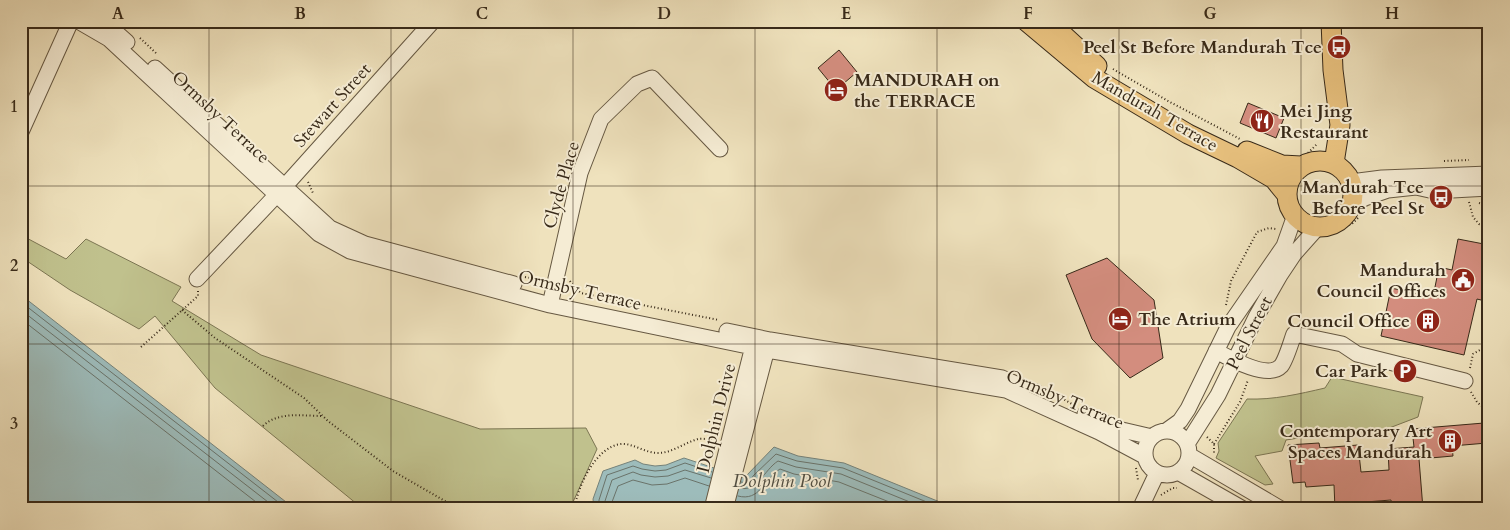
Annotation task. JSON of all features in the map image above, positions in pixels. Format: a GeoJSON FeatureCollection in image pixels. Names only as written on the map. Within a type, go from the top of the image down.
{"type":"FeatureCollection","features":[{"type":"Feature","properties":{"kind":"main road","name":"Mandurah Terrace"},"geometry":{"type":"LineString","coordinates":[[1026,21],[1057,49],[1094,78],[1188,134],[1274,178],[1287,196]]}},
{"type":"Feature","properties":{"kind":"main road","name":"Mandurah Terrace"},"geometry":{"type":"LineString","coordinates":[[1048,21],[1096,65],[1176,114],[1269,161],[1282,165],[1317,163]]}},
{"type":"Feature","properties":{"kind":"main road"},"geometry":{"type":"LineString","coordinates":[[1317,163],[1329,130],[1333,70],[1331,21]]}},
{"type":"Feature","properties":{"kind":"main road"},"geometry":{"type":"LineString","coordinates":[[1317,163],[1347,174],[1353,190],[1352,205],[1348,213],[1335,224],[1318,227],[1301,221],[1289,206],[1287,196],[1288,184],[1293,174],[1317,163]]}},
{"type":"Feature","properties":{"kind":"street"},"geometry":{"type":"LineString","coordinates":[[21,132],[70,21]]}},
{"type":"Feature","properties":{"kind":"street","name":"Ormsby Terrace"},"geometry":{"type":"LineString","coordinates":[[78,21],[109,39],[281,190],[330,228],[365,244],[551,300],[1006,390],[1099,432],[1138,452]]}},
{"type":"Feature","properties":{"kind":"street","name":"Ormsby Terrace"},"geometry":{"type":"LineString","coordinates":[[101,21],[110,26],[281,190]]}},
{"type":"Feature","properties":{"kind":"street","name":"Stewart Street"},"geometry":{"type":"LineString","coordinates":[[197,279],[281,190],[433,21]]}},
{"type":"Feature","properties":{"kind":"street","name":"Clyde Place"},"geometry":{"type":"LineString","coordinates":[[551,300],[580,173],[601,119],[637,84],[652,78],[720,149]]}},
{"type":"Feature","properties":{"kind":"street"},"geometry":{"type":"LineString","coordinates":[[1351,182],[1382,178],[1489,174]]}},
{"type":"Feature","properties":{"kind":"street"},"geometry":{"type":"LineString","coordinates":[[1352,205],[1388,190],[1416,187],[1434,190],[1489,188]]}},
{"type":"Feature","properties":{"kind":"street","name":"Peel Street"},"geometry":{"type":"LineString","coordinates":[[1159,434],[1180,421],[1188,409],[1228,327],[1284,246],[1295,215]]}},
{"type":"Feature","properties":{"kind":"street","name":"Peel Street"},"geometry":{"type":"LineString","coordinates":[[1188,450],[1196,429],[1218,395],[1256,317],[1280,275],[1294,254],[1318,227]]}},
{"type":"Feature","properties":{"kind":"street"},"geometry":{"type":"LineString","coordinates":[[1216,351],[1235,361],[1266,372],[1281,366],[1294,334],[1342,344],[1357,354],[1468,379]]}},
{"type":"Feature","properties":{"kind":"street","name":"Ormsby Terrace"},"geometry":{"type":"LineString","coordinates":[[761,343],[1002,378],[1122,430],[1159,434]]}},
{"type":"Feature","properties":{"kind":"street","name":"Dolphin Drive"},"geometry":{"type":"LineString","coordinates":[[726,509],[748,422],[761,343]]}},
{"type":"Feature","properties":{"kind":"street","name":"Dolphin Drive"},"geometry":{"type":"LineString","coordinates":[[712,509],[728,435],[761,343]]}},
{"type":"Feature","properties":{"kind":"street"},"geometry":{"type":"LineString","coordinates":[[1188,450],[1187,462],[1178,472],[1164,476],[1157,474],[1138,452],[1147,442],[1159,434],[1178,434],[1188,450],[1208,467],[1281,509]]}},
{"type":"Feature","properties":{"kind":"street"},"geometry":{"type":"LineString","coordinates":[[1178,472],[1243,509]]}},
{"type":"Feature","properties":{"kind":"street"},"geometry":{"type":"LineString","coordinates":[[1140,509],[1157,474]]}},
{"type":"Feature","properties":{"kind":"path"},"geometry":{"type":"LineString","coordinates":[[140,38],[161,58]]}},
{"type":"Feature","properties":{"kind":"path"},"geometry":{"type":"LineString","coordinates":[[304,164],[310,170],[308,184],[314,196]]}},
{"type":"Feature","properties":{"kind":"path"},"geometry":{"type":"LineString","coordinates":[[1468,199],[1473,217],[1479,224],[1489,226]]}},
{"type":"Feature","properties":{"kind":"path"},"geometry":{"type":"LineString","coordinates":[[518,274],[536,279],[544,278],[550,275],[553,270],[558,270],[571,273],[570,281],[581,293],[719,320]]}},
{"type":"Feature","properties":{"kind":"path"},"geometry":{"type":"LineString","coordinates":[[141,347],[198,296],[197,279]]}},
{"type":"Feature","properties":{"kind":"path"},"geometry":{"type":"LineString","coordinates":[[182,310],[215,338],[304,398],[323,416],[392,471],[452,505],[452,509]]}},
{"type":"Feature","properties":{"kind":"path"},"geometry":{"type":"LineString","coordinates":[[1489,344],[1473,354],[1468,379],[1477,402],[1488,412],[1489,437]]}},
{"type":"Feature","properties":{"kind":"path"},"geometry":{"type":"LineString","coordinates":[[1214,444],[1240,402],[1249,379]]}},
{"type":"Feature","properties":{"kind":"path"},"geometry":{"type":"LineString","coordinates":[[1033,382],[1080,407]]}},
{"type":"Feature","properties":{"kind":"path"},"geometry":{"type":"LineString","coordinates":[[263,426],[270,419],[279,416],[323,416]]}},
{"type":"Feature","properties":{"kind":"path"},"geometry":{"type":"LineString","coordinates":[[1196,429],[1202,432],[1214,444],[1215,452],[1208,467]]}},
{"type":"Feature","properties":{"kind":"path"},"geometry":{"type":"LineString","coordinates":[[574,509],[590,468],[596,458],[608,449],[621,444],[658,453],[699,439],[728,435]]}},
{"type":"Feature","properties":{"kind":"path"},"geometry":{"type":"LineString","coordinates":[[1138,452],[1130,458],[1137,470],[1139,484],[1162,495],[1173,488],[1194,491],[1200,484]]}},
{"type":"Feature","properties":{"kind":"path"},"geometry":{"type":"LineString","coordinates":[[895,509],[897,500]]}},
{"type":"Feature","properties":{"kind":"green space"},"geometry":{"type":"Polygon","coordinates":[[[21,235],[66,259],[86,239],[181,287],[172,301],[261,355],[480,429],[586,428],[597,449],[573,502],[572,509],[363,509],[215,388],[155,316],[139,329],[70,290],[21,257],[21,235]]]}},
{"type":"Feature","properties":{"kind":"green space"},"geometry":{"type":"Polygon","coordinates":[[[1332,377],[1423,397],[1418,417],[1384,430],[1366,432],[1332,430],[1317,435],[1286,440],[1282,451],[1255,456],[1273,484],[1265,485],[1216,458],[1219,451],[1218,443],[1247,399],[1277,398],[1325,388],[1332,377]]]}},
{"type":"Feature","properties":{"kind":"water"},"geometry":{"type":"Polygon","coordinates":[[[21,295],[295,509],[21,509],[21,295]]]}},
{"type":"Feature","properties":{"kind":"water","name":"Dolphin Pool"},"geometry":{"type":"Polygon","coordinates":[[[774,447],[798,456],[844,463],[957,509],[594,509],[593,499],[603,471],[635,460],[643,464],[655,466],[666,465],[684,458],[747,479],[747,475],[774,447]]]}},
{"type":"Feature","properties":{"kind":"building","name":"MANDURAH on the TERRACE"},"geometry":{"type":"Polygon","coordinates":[[[839,50],[857,72],[836,90],[818,68],[839,50]]]}},
{"type":"Feature","properties":{"kind":"building","name":"Mei Jing Restaurant"},"geometry":{"type":"Polygon","coordinates":[[[1248,103],[1284,118],[1276,138],[1240,123],[1248,103]]]}},
{"type":"Feature","properties":{"kind":"building","name":"Council Office"},"geometry":{"type":"Polygon","coordinates":[[[1458,239],[1489,245],[1489,302],[1477,299],[1464,355],[1381,336],[1391,288],[1433,297],[1439,267],[1452,270],[1458,239]]]}},
{"type":"Feature","properties":{"kind":"building","name":"The Atrium"},"geometry":{"type":"Polygon","coordinates":[[[1107,258],[1154,300],[1163,358],[1130,378],[1092,339],[1066,275],[1107,258]]]}},
{"type":"Feature","properties":{"kind":"building"},"geometry":{"type":"Polygon","coordinates":[[[1484,423],[1487,443],[1452,446],[1453,456],[1419,459],[1423,509],[1392,509],[1391,500],[1353,503],[1354,509],[1335,509],[1334,485],[1306,487],[1305,482],[1293,483],[1288,445],[1319,443],[1320,448],[1358,445],[1361,472],[1389,470],[1388,449],[1414,447],[1412,429],[1484,423]]]}},
{"type":"Feature","properties":{"kind":"place","name":"Peel St Before Mandurah Tce"},"geometry":{"type":"Point","coordinates":[1339,47]}},
{"type":"Feature","properties":{"kind":"place","name":"MANDURAH on the TERRACE"},"geometry":{"type":"Point","coordinates":[836,90]}},
{"type":"Feature","properties":{"kind":"place","name":"Mei Jing Restaurant"},"geometry":{"type":"Point","coordinates":[1262,121]}},
{"type":"Feature","properties":{"kind":"place","name":"Mandurah Tce Before Peel St"},"geometry":{"type":"Point","coordinates":[1441,197]}},
{"type":"Feature","properties":{"kind":"place","name":"Mandurah Council Offices"},"geometry":{"type":"Point","coordinates":[1463,280]}},
{"type":"Feature","properties":{"kind":"place","name":"The Atrium"},"geometry":{"type":"Point","coordinates":[1120,319]}},
{"type":"Feature","properties":{"kind":"place","name":"Council Office"},"geometry":{"type":"Point","coordinates":[1428,321]}},
{"type":"Feature","properties":{"kind":"place","name":"Car Park"},"geometry":{"type":"Point","coordinates":[1405,371]}},
{"type":"Feature","properties":{"kind":"place","name":"Contemporary Art Spaces Mandurah"},"geometry":{"type":"Point","coordinates":[1450,441]}}]}
